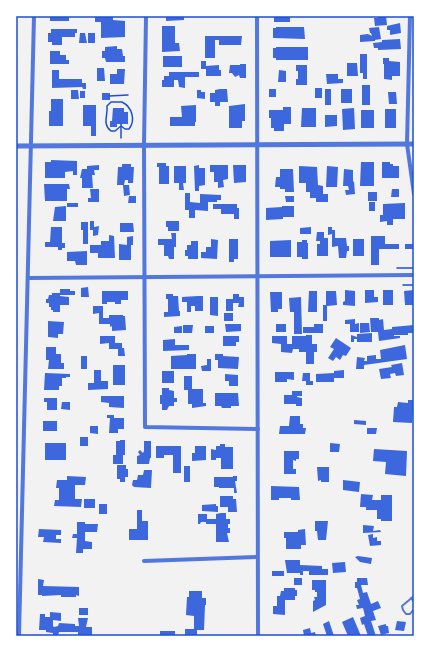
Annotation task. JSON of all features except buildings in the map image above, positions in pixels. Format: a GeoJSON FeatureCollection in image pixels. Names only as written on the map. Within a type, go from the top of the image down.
{"type":"FeatureCollection","features":[{"type":"Feature","properties":{"kind":"street"},"geometry":{"type":"LineString","coordinates":[[19,636],[34,16]]}},
{"type":"Feature","properties":{"kind":"street"},"geometry":{"type":"LineString","coordinates":[[146,16],[144,145],[145,427],[258,428]]}},
{"type":"Feature","properties":{"kind":"street"},"geometry":{"type":"LineString","coordinates":[[257,16],[258,636]]}},
{"type":"Feature","properties":{"kind":"street"},"geometry":{"type":"LineString","coordinates":[[410,16],[412,36],[407,144],[414,194]]}},
{"type":"Feature","properties":{"kind":"street"},"geometry":{"type":"LineString","coordinates":[[16,146],[414,144]]}},
{"type":"Feature","properties":{"kind":"street"},"geometry":{"type":"LineString","coordinates":[[28,278],[414,276]]}},
{"type":"Feature","properties":{"kind":"street"},"geometry":{"type":"LineString","coordinates":[[144,561],[258,557]]}},
{"type":"Feature","properties":{"kind":"lane"},"geometry":{"type":"LineString","coordinates":[[414,596],[402,606],[406,614],[410,614],[414,609]]}},
{"type":"Feature","properties":{"kind":"lane"},"geometry":{"type":"LineString","coordinates":[[411,598],[414,602]]}},
{"type":"Feature","properties":{"kind":"path"},"geometry":{"type":"LineString","coordinates":[[122,102],[124,95]]}},
{"type":"Feature","properties":{"kind":"path"},"geometry":{"type":"LineString","coordinates":[[120,125],[115,131],[111,131],[107,128],[105,122],[107,106],[111,102],[111,96],[128,95]]}},
{"type":"Feature","properties":{"kind":"path"},"geometry":{"type":"LineString","coordinates":[[111,102],[122,102],[130,108],[133,115],[129,129],[125,129],[120,125]]}},
{"type":"Feature","properties":{"kind":"path"},"geometry":{"type":"LineString","coordinates":[[120,125],[121,138]]}},
{"type":"Feature","properties":{"kind":"path"},"geometry":{"type":"LineString","coordinates":[[397,268],[414,268]]}},
{"type":"Feature","properties":{"kind":"path"},"geometry":{"type":"LineString","coordinates":[[403,285],[414,285]]}}]}
